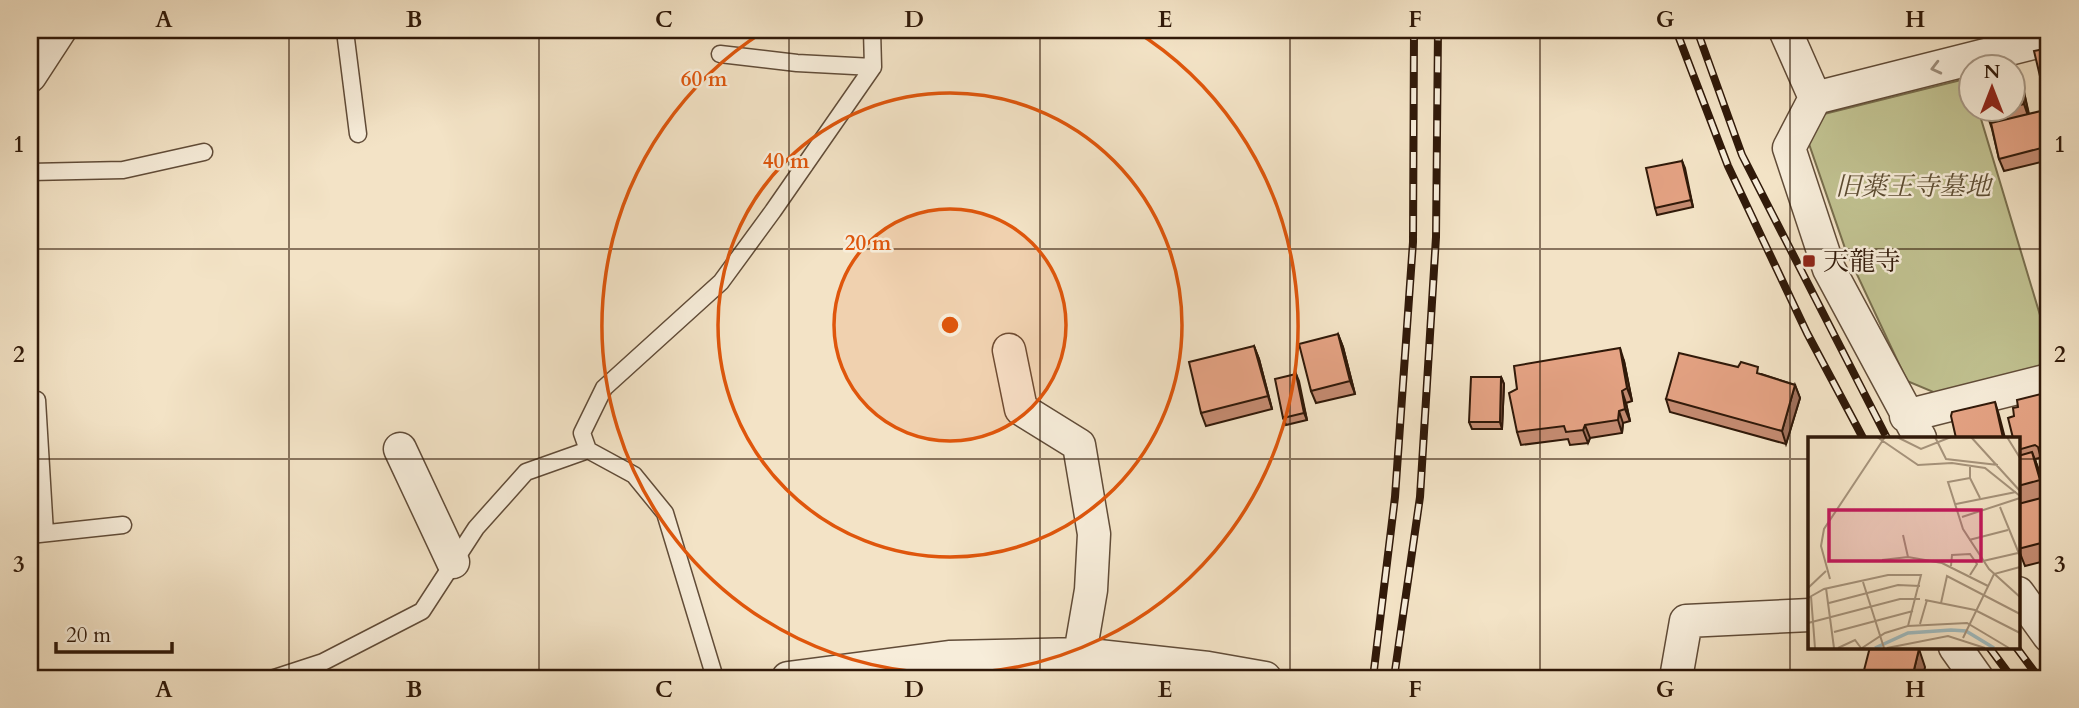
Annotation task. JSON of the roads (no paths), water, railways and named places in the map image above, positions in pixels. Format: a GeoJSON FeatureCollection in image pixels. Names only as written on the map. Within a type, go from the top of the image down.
{"type":"FeatureCollection","features":[{"type":"Feature","properties":{"kind":"street"},"geometry":{"type":"LineString","coordinates":[[30,76],[60,30]]}},
{"type":"Feature","properties":{"kind":"street"},"geometry":{"type":"LineString","coordinates":[[1785,30],[1815,98]]}},
{"type":"Feature","properties":{"kind":"street"},"geometry":{"type":"LineString","coordinates":[[2049,39],[1815,98],[1788,148],[1829,269],[1913,427],[2049,380]]}},
{"type":"Feature","properties":{"kind":"street"},"geometry":{"type":"LineString","coordinates":[[1009,350],[1021,409],[1079,445],[1094,534],[1091,590],[1080,653]]}},
{"type":"Feature","properties":{"kind":"street"},"geometry":{"type":"LineString","coordinates":[[400,449],[453,562]]}},
{"type":"Feature","properties":{"kind":"street"},"geometry":{"type":"LineString","coordinates":[[2020,596],[2049,636]]}},
{"type":"Feature","properties":{"kind":"street"},"geometry":{"type":"LineString","coordinates":[[1676,678],[1686,621],[1808,615]]}},
{"type":"Feature","properties":{"kind":"street"},"geometry":{"type":"LineString","coordinates":[[1956,648],[1977,678]]}},
{"type":"Feature","properties":{"kind":"street"},"geometry":{"type":"LineString","coordinates":[[788,678],[948,668],[1080,653],[1208,668],[1265,678]]}},
{"type":"Feature","properties":{"kind":"lane"},"geometry":{"type":"LineString","coordinates":[[342,30],[345,31],[358,134]]}},
{"type":"Feature","properties":{"kind":"lane"},"geometry":{"type":"LineString","coordinates":[[715,678],[665,513],[634,475],[588,450],[582,433],[604,388],[721,282],[873,67],[872,30]]}},
{"type":"Feature","properties":{"kind":"lane"},"geometry":{"type":"LineString","coordinates":[[720,54],[797,64],[873,67]]}},
{"type":"Feature","properties":{"kind":"lane"},"geometry":{"type":"LineString","coordinates":[[30,172],[123,170],[204,152]]}},
{"type":"Feature","properties":{"kind":"lane"},"geometry":{"type":"LineString","coordinates":[[37,400],[37,534],[123,525]]}},
{"type":"Feature","properties":{"kind":"lane"},"geometry":{"type":"LineString","coordinates":[[274,678],[323,662],[422,611],[476,528],[526,472],[588,450]]}},
{"type":"Feature","properties":{"kind":"railway"},"geometry":{"type":"LineString","coordinates":[[1373,678],[1395,497],[1413,242],[1414,30]]}},
{"type":"Feature","properties":{"kind":"railway"},"geometry":{"type":"LineString","coordinates":[[1394,678],[1420,497],[1436,237],[1438,30]]}},
{"type":"Feature","properties":{"kind":"railway"},"geometry":{"type":"LineString","coordinates":[[1676,30],[1728,166],[1807,333],[1862,437]]}},
{"type":"Feature","properties":{"kind":"railway"},"geometry":{"type":"LineString","coordinates":[[1697,30],[1742,155],[1886,437]]}},
{"type":"Feature","properties":{"kind":"railway"},"geometry":{"type":"LineString","coordinates":[[1990,648],[2012,678]]}},
{"type":"Feature","properties":{"kind":"railway"},"geometry":{"type":"LineString","coordinates":[[2017,648],[2039,678]]}},
{"type":"Feature","properties":{"kind":"place","name":"天龍寺"},"geometry":{"type":"Point","coordinates":[1809,261]}},
{"type":"Feature","properties":{"kind":"park label","name":"旧薬王寺墓地"},"geometry":{"type":"Point","coordinates":[1913,186]}}]}
